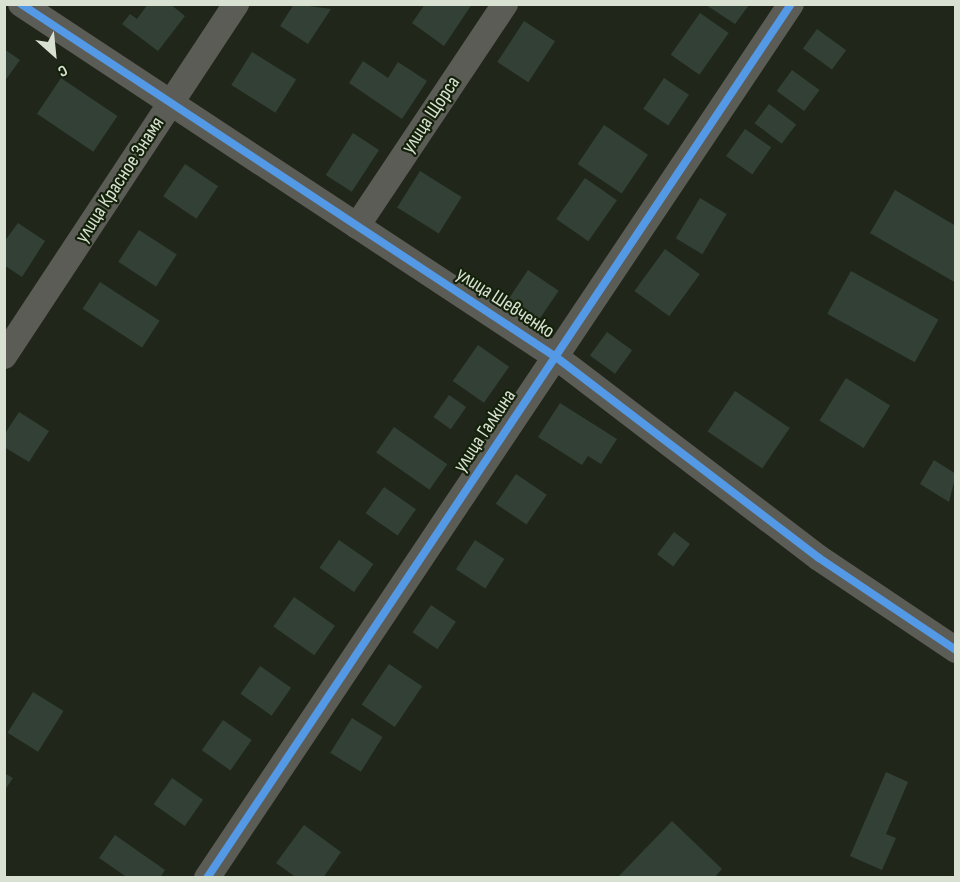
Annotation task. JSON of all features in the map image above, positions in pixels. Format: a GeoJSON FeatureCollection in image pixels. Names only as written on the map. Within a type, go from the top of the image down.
{"type":"FeatureCollection","features":[{"type":"Feature","properties":{"kind":"street","name":"улица Шевченко"},"geometry":{"type":"LineString","coordinates":[[21,4],[169,105],[357,225],[556,357],[819,558],[956,650]]}},
{"type":"Feature","properties":{"kind":"street","name":"улица Красное Знамя"},"geometry":{"type":"LineString","coordinates":[[4,356],[236,4]]}},
{"type":"Feature","properties":{"kind":"street","name":"улица Щорса"},"geometry":{"type":"LineString","coordinates":[[357,225],[505,4]]}},
{"type":"Feature","properties":{"kind":"street","name":"улица Галкина"},"geometry":{"type":"LineString","coordinates":[[207,878],[791,4]]}},
{"type":"Feature","properties":{"kind":"building"},"geometry":{"type":"Polygon","coordinates":[[[148,4],[170,4],[185,16],[158,51],[122,24],[130,14],[137,19],[148,4]]]}},
{"type":"Feature","properties":{"kind":"building"},"geometry":{"type":"Polygon","coordinates":[[[294,4],[331,9],[308,44],[280,26],[294,4]]]}},
{"type":"Feature","properties":{"kind":"building"},"geometry":{"type":"Polygon","coordinates":[[[425,4],[472,4],[444,46],[412,23],[425,4]]]}},
{"type":"Feature","properties":{"kind":"building"},"geometry":{"type":"Polygon","coordinates":[[[706,5],[749,5],[735,24],[706,5]]]}},
{"type":"Feature","properties":{"kind":"building"},"geometry":{"type":"Polygon","coordinates":[[[700,13],[729,33],[699,75],[671,55],[700,13]]]}},
{"type":"Feature","properties":{"kind":"building"},"geometry":{"type":"Polygon","coordinates":[[[524,21],[555,41],[528,82],[497,62],[524,21]]]}},
{"type":"Feature","properties":{"kind":"building"},"geometry":{"type":"Polygon","coordinates":[[[817,29],[846,50],[832,70],[803,48],[817,29]]]}},
{"type":"Feature","properties":{"kind":"building"},"geometry":{"type":"Polygon","coordinates":[[[4,49],[20,60],[4,82],[4,49]]]}},
{"type":"Feature","properties":{"kind":"building"},"geometry":{"type":"Polygon","coordinates":[[[252,52],[296,80],[275,113],[231,85],[252,52]]]}},
{"type":"Feature","properties":{"kind":"building"},"geometry":{"type":"Polygon","coordinates":[[[363,61],[388,78],[398,62],[427,81],[402,119],[349,83],[363,61]]]}},
{"type":"Feature","properties":{"kind":"building"},"geometry":{"type":"Polygon","coordinates":[[[792,70],[820,90],[804,111],[777,91],[792,70]]]}},
{"type":"Feature","properties":{"kind":"building"},"geometry":{"type":"Polygon","coordinates":[[[61,78],[117,116],[93,152],[37,114],[61,78]]]}},
{"type":"Feature","properties":{"kind":"building"},"geometry":{"type":"Polygon","coordinates":[[[664,78],[689,95],[668,125],[643,109],[664,78]]]}},
{"type":"Feature","properties":{"kind":"building"},"geometry":{"type":"Polygon","coordinates":[[[769,104],[796,124],[782,144],[755,123],[769,104]]]}},
{"type":"Feature","properties":{"kind":"building"},"geometry":{"type":"Polygon","coordinates":[[[604,125],[648,155],[622,194],[578,164],[604,125]]]}},
{"type":"Feature","properties":{"kind":"building"},"geometry":{"type":"Polygon","coordinates":[[[745,129],[771,147],[752,174],[726,156],[745,129]]]}},
{"type":"Feature","properties":{"kind":"building"},"geometry":{"type":"Polygon","coordinates":[[[353,133],[379,150],[352,192],[326,175],[353,133]]]}},
{"type":"Feature","properties":{"kind":"building"},"geometry":{"type":"Polygon","coordinates":[[[185,164],[218,186],[196,219],[163,196],[185,164]]]}},
{"type":"Feature","properties":{"kind":"building"},"geometry":{"type":"Polygon","coordinates":[[[420,171],[462,197],[439,233],[397,207],[420,171]]]}},
{"type":"Feature","properties":{"kind":"building"},"geometry":{"type":"Polygon","coordinates":[[[585,178],[617,200],[588,241],[556,219],[585,178]]]}},
{"type":"Feature","properties":{"kind":"building"},"geometry":{"type":"Polygon","coordinates":[[[895,190],[956,226],[956,283],[870,233],[895,190]]]}},
{"type":"Feature","properties":{"kind":"building"},"geometry":{"type":"Polygon","coordinates":[[[700,198],[727,214],[702,254],[676,238],[700,198]]]}},
{"type":"Feature","properties":{"kind":"building"},"geometry":{"type":"Polygon","coordinates":[[[18,223],[45,241],[22,277],[4,265],[4,242],[18,223]]]}},
{"type":"Feature","properties":{"kind":"building"},"geometry":{"type":"Polygon","coordinates":[[[139,230],[177,255],[156,286],[118,262],[139,230]]]}},
{"type":"Feature","properties":{"kind":"building"},"geometry":{"type":"Polygon","coordinates":[[[665,249],[700,274],[669,316],[634,291],[665,249]]]}},
{"type":"Feature","properties":{"kind":"building"},"geometry":{"type":"Polygon","coordinates":[[[528,270],[559,291],[538,321],[507,301],[528,270]]]}},
{"type":"Feature","properties":{"kind":"building"},"geometry":{"type":"Polygon","coordinates":[[[851,271],[938,319],[915,362],[827,314],[851,271]]]}},
{"type":"Feature","properties":{"kind":"building"},"geometry":{"type":"Polygon","coordinates":[[[100,282],[160,321],[142,348],[83,309],[100,282]]]}},
{"type":"Feature","properties":{"kind":"building"},"geometry":{"type":"Polygon","coordinates":[[[607,332],[632,350],[615,374],[590,355],[607,332]]]}},
{"type":"Feature","properties":{"kind":"building"},"geometry":{"type":"Polygon","coordinates":[[[478,345],[509,367],[484,403],[453,381],[478,345]]]}},
{"type":"Feature","properties":{"kind":"building"},"geometry":{"type":"Polygon","coordinates":[[[846,378],[890,406],[864,448],[820,420],[846,378]]]}},
{"type":"Feature","properties":{"kind":"building"},"geometry":{"type":"Polygon","coordinates":[[[735,391],[790,428],[762,469],[708,432],[735,391]]]}},
{"type":"Feature","properties":{"kind":"building"},"geometry":{"type":"Polygon","coordinates":[[[449,395],[466,407],[451,429],[434,417],[449,395]]]}},
{"type":"Feature","properties":{"kind":"building"},"geometry":{"type":"Polygon","coordinates":[[[560,403],[617,439],[601,464],[588,456],[582,465],[538,437],[560,403]]]}},
{"type":"Feature","properties":{"kind":"building"},"geometry":{"type":"Polygon","coordinates":[[[19,412],[49,431],[29,462],[4,447],[4,435],[19,412]]]}},
{"type":"Feature","properties":{"kind":"building"},"geometry":{"type":"Polygon","coordinates":[[[394,427],[447,464],[429,490],[376,452],[394,427]]]}},
{"type":"Feature","properties":{"kind":"building"},"geometry":{"type":"Polygon","coordinates":[[[934,460],[956,474],[949,502],[920,484],[934,460]]]}},
{"type":"Feature","properties":{"kind":"building"},"geometry":{"type":"Polygon","coordinates":[[[516,474],[547,495],[527,525],[496,504],[516,474]]]}},
{"type":"Feature","properties":{"kind":"building"},"geometry":{"type":"Polygon","coordinates":[[[384,487],[416,509],[398,536],[366,513],[384,487]]]}},
{"type":"Feature","properties":{"kind":"building"},"geometry":{"type":"Polygon","coordinates":[[[674,532],[690,544],[673,566],[657,554],[674,532]]]}},
{"type":"Feature","properties":{"kind":"building"},"geometry":{"type":"Polygon","coordinates":[[[339,540],[373,564],[354,592],[319,568],[339,540]]]}},
{"type":"Feature","properties":{"kind":"building"},"geometry":{"type":"Polygon","coordinates":[[[475,540],[504,559],[485,588],[456,569],[475,540]]]}},
{"type":"Feature","properties":{"kind":"building"},"geometry":{"type":"Polygon","coordinates":[[[294,597],[335,626],[314,655],[273,626],[294,597]]]}},
{"type":"Feature","properties":{"kind":"building"},"geometry":{"type":"Polygon","coordinates":[[[431,605],[456,622],[437,649],[413,632],[431,605]]]}},
{"type":"Feature","properties":{"kind":"building"},"geometry":{"type":"Polygon","coordinates":[[[389,664],[422,686],[395,727],[362,705],[389,664]]]}},
{"type":"Feature","properties":{"kind":"building"},"geometry":{"type":"Polygon","coordinates":[[[260,666],[291,688],[272,716],[240,694],[260,666]]]}},
{"type":"Feature","properties":{"kind":"building"},"geometry":{"type":"Polygon","coordinates":[[[33,692],[64,711],[38,752],[8,733],[33,692]]]}},
{"type":"Feature","properties":{"kind":"building"},"geometry":{"type":"Polygon","coordinates":[[[352,718],[383,737],[361,772],[330,753],[352,718]]]}},
{"type":"Feature","properties":{"kind":"building"},"geometry":{"type":"Polygon","coordinates":[[[223,720],[252,740],[230,770],[202,750],[223,720]]]}},
{"type":"Feature","properties":{"kind":"building"},"geometry":{"type":"Polygon","coordinates":[[[886,772],[908,782],[886,834],[896,838],[882,870],[850,856],[886,772]]]}},
{"type":"Feature","properties":{"kind":"building"},"geometry":{"type":"Polygon","coordinates":[[[4,773],[13,778],[4,791],[4,773]]]}},
{"type":"Feature","properties":{"kind":"building"},"geometry":{"type":"Polygon","coordinates":[[[172,778],[203,800],[185,826],[154,804],[172,778]]]}},
{"type":"Feature","properties":{"kind":"building"},"geometry":{"type":"Polygon","coordinates":[[[672,821],[722,869],[714,878],[617,878],[672,821]]]}},
{"type":"Feature","properties":{"kind":"building"},"geometry":{"type":"Polygon","coordinates":[[[304,825],[341,852],[323,878],[297,878],[276,863],[304,825]]]}},
{"type":"Feature","properties":{"kind":"building"},"geometry":{"type":"Polygon","coordinates":[[[115,835],[165,870],[160,878],[128,878],[99,858],[115,835]]]}},
{"type":"Feature","properties":{"kind":"cycle path"},"geometry":{"type":"LineString","coordinates":[[21,4],[556,357],[819,558],[956,650]]}},
{"type":"Feature","properties":{"kind":"cycle path"},"geometry":{"type":"LineString","coordinates":[[207,878],[791,4]]}}]}
